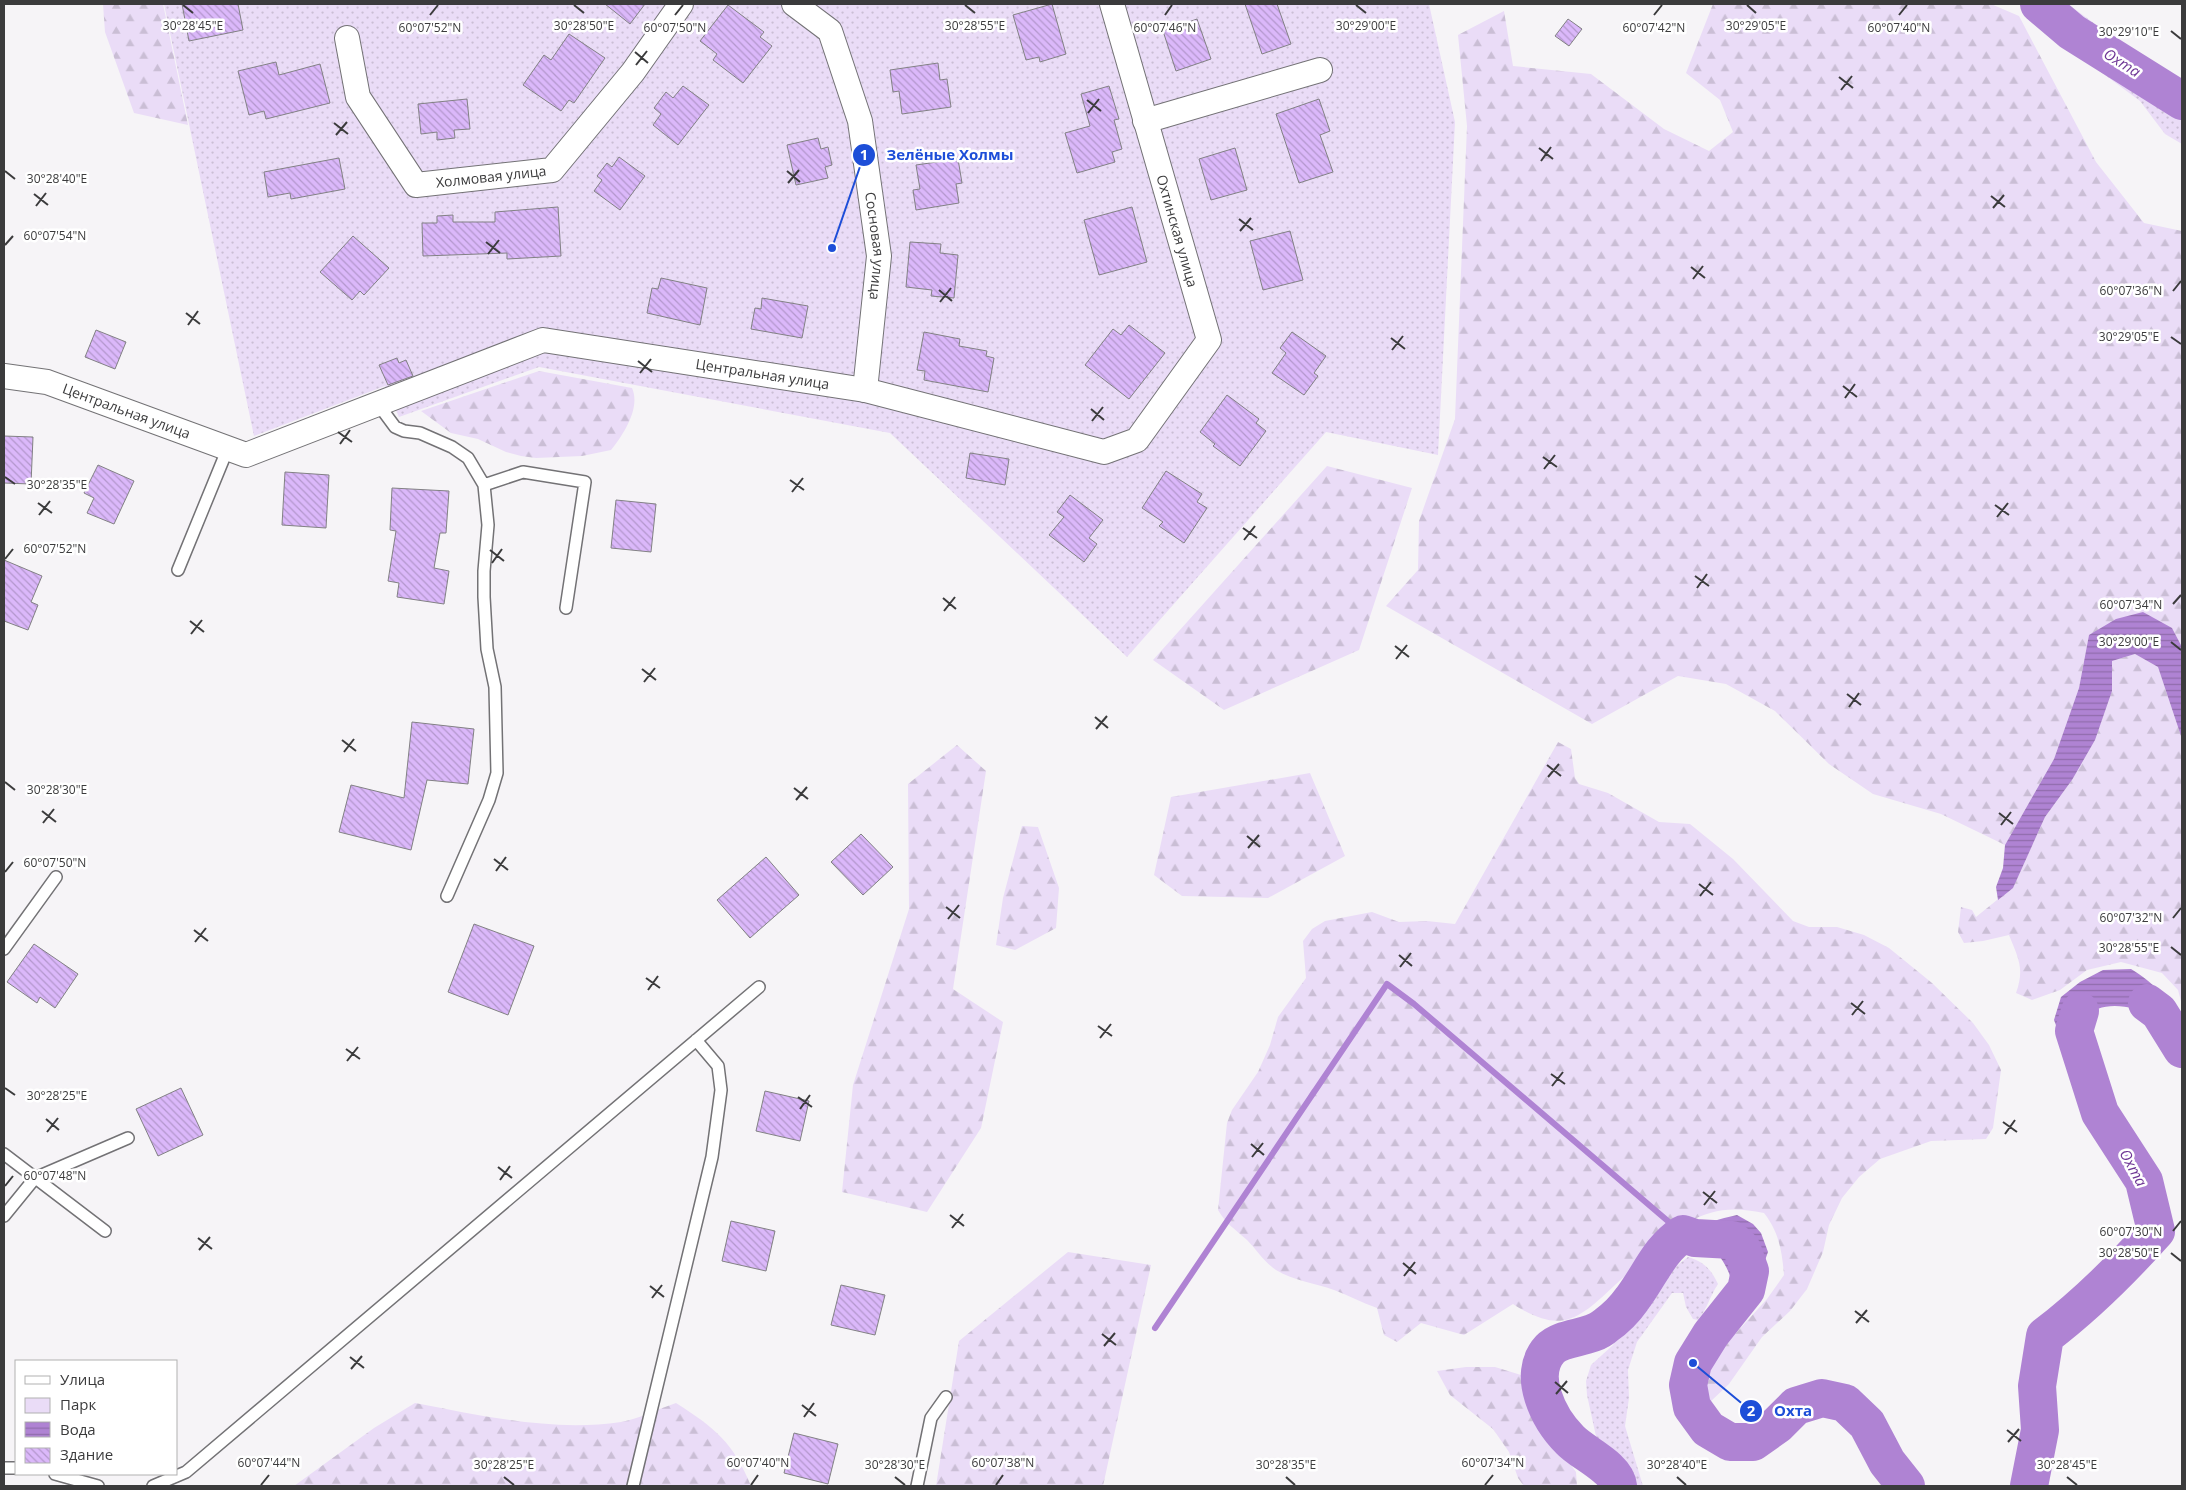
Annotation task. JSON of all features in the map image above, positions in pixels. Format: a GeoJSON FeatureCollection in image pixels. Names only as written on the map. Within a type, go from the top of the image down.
{"type":"FeatureCollection","features":[{"type":"Feature","properties":{"kind":"street","name":"Холмовая улица"},"geometry":{"type":"LineString","coordinates":[[347,38],[358,97],[416,185],[552,170],[633,72],[681,4]]}},
{"type":"Feature","properties":{"kind":"street","name":"Сосновая улица"},"geometry":{"type":"LineString","coordinates":[[794,4],[830,31],[860,121],[879,256],[865,390]]}},
{"type":"Feature","properties":{"kind":"street","name":"Охтинская улица"},"geometry":{"type":"LineString","coordinates":[[1112,4],[1209,340],[1137,440]]}},
{"type":"Feature","properties":{"kind":"street"},"geometry":{"type":"LineString","coordinates":[[1146,121],[1320,70]]}},
{"type":"Feature","properties":{"kind":"street","name":"Центральная улица"},"geometry":{"type":"LineString","coordinates":[[4,376],[47,382],[237,452],[385,402],[543,340],[865,390],[1104,452],[1137,440]]}},
{"type":"Feature","properties":{"kind":"lane"},"geometry":{"type":"LineString","coordinates":[[385,402],[395,427],[404,431],[420,433],[452,447],[468,458],[484,486],[488,525],[484,597],[487,650],[495,687],[497,773],[489,800],[447,896]]}},
{"type":"Feature","properties":{"kind":"lane"},"geometry":{"type":"LineString","coordinates":[[178,570],[237,452]]}},
{"type":"Feature","properties":{"kind":"lane"},"geometry":{"type":"LineString","coordinates":[[484,486],[523,472],[585,482],[566,608]]}},
{"type":"Feature","properties":{"kind":"lane"},"geometry":{"type":"LineString","coordinates":[[4,949],[56,877]]}},
{"type":"Feature","properties":{"kind":"lane"},"geometry":{"type":"LineString","coordinates":[[152,1486],[186,1472],[759,987]]}},
{"type":"Feature","properties":{"kind":"lane"},"geometry":{"type":"LineString","coordinates":[[633,1486],[712,1157],[721,1090],[718,1066],[696,1040]]}},
{"type":"Feature","properties":{"kind":"lane"},"geometry":{"type":"LineString","coordinates":[[4,1216],[35,1178],[128,1138]]}},
{"type":"Feature","properties":{"kind":"lane"},"geometry":{"type":"LineString","coordinates":[[4,1154],[105,1231]]}},
{"type":"Feature","properties":{"kind":"lane"},"geometry":{"type":"LineString","coordinates":[[917,1486],[931,1418],[946,1397]]}},
{"type":"Feature","properties":{"kind":"lane"},"geometry":{"type":"LineString","coordinates":[[59,1475],[98,1486]]}},
{"type":"Feature","properties":{"kind":"green space"},"geometry":{"type":"Polygon","coordinates":[[[103,4],[163,4],[188,125],[134,113],[105,32],[103,4]]]}},
{"type":"Feature","properties":{"kind":"green space"},"geometry":{"type":"Polygon","coordinates":[[[164,4],[1429,4],[1455,122],[1438,455],[1326,432],[1127,657],[890,433],[539,367],[399,417],[385,386],[254,436],[164,4]]]}},
{"type":"Feature","properties":{"kind":"green space"},"geometry":{"type":"Polygon","coordinates":[[[1713,4],[1991,4],[2019,16],[2096,162],[2144,223],[2182,231],[2182,647],[2172,628],[2089,635],[2079,688],[2054,759],[2005,845],[1941,814],[1873,794],[1829,764],[1775,711],[1726,684],[1678,676],[1592,724],[1386,606],[1418,570],[1419,521],[1455,419],[1467,126],[1458,35],[1504,11],[1513,66],[1591,74],[1664,129],[1709,151],[1733,132],[1720,100],[1686,73],[1713,4]]]}},
{"type":"Feature","properties":{"kind":"green space"},"geometry":{"type":"Polygon","coordinates":[[[2019,4],[2068,4],[2118,41],[2182,81],[2182,144],[2165,134],[2140,101],[2039,26],[2019,4]]]}},
{"type":"Feature","properties":{"kind":"green space"},"geometry":{"type":"Polygon","coordinates":[[[539,371],[632,388],[634,404],[629,421],[621,437],[611,450],[582,456],[536,458],[521,456],[506,452],[478,439],[451,433],[421,411],[539,371]]]}},
{"type":"Feature","properties":{"kind":"green space"},"geometry":{"type":"Polygon","coordinates":[[[1327,466],[1412,488],[1359,650],[1224,710],[1153,660],[1327,466]]]}},
{"type":"Feature","properties":{"kind":"green space"},"geometry":{"type":"Polygon","coordinates":[[[2135,654],[2158,667],[2182,739],[2182,1005],[2178,990],[2162,973],[2121,962],[2087,970],[2060,990],[2032,1000],[2016,993],[2020,970],[2018,957],[2009,935],[1964,943],[1958,932],[1961,907],[1972,910],[1976,917],[2013,887],[2045,817],[2072,780],[2112,691],[2112,661],[2135,654]]]}},
{"type":"Feature","properties":{"kind":"green space"},"geometry":{"type":"Polygon","coordinates":[[[1558,742],[1571,749],[1575,778],[1579,784],[1608,793],[1659,822],[1690,824],[1733,859],[1793,921],[1809,927],[1837,927],[1864,935],[1889,948],[1932,983],[1973,1023],[1989,1045],[2001,1070],[1993,1128],[1986,1139],[1931,1141],[1880,1159],[1859,1177],[1842,1198],[1829,1225],[1823,1252],[1807,1289],[1790,1311],[1762,1337],[1729,1384],[1709,1403],[1696,1400],[1696,1386],[1704,1359],[1714,1349],[1727,1343],[1767,1299],[1784,1275],[1779,1242],[1773,1227],[1764,1213],[1724,1210],[1706,1214],[1674,1228],[1645,1262],[1590,1307],[1579,1315],[1568,1319],[1557,1321],[1544,1319],[1530,1314],[1513,1304],[1464,1335],[1421,1323],[1397,1342],[1384,1335],[1377,1308],[1334,1290],[1297,1279],[1276,1270],[1228,1223],[1218,1210],[1227,1123],[1232,1110],[1258,1072],[1270,1045],[1278,1017],[1306,978],[1303,941],[1312,929],[1325,921],[1372,912],[1399,922],[1427,921],[1455,924],[1558,742]]]}},
{"type":"Feature","properties":{"kind":"green space"},"geometry":{"type":"Polygon","coordinates":[[[957,745],[986,771],[953,989],[1003,1022],[981,1128],[927,1212],[842,1192],[853,1085],[909,909],[908,784],[957,745]]]}},
{"type":"Feature","properties":{"kind":"green space"},"geometry":{"type":"Polygon","coordinates":[[[1310,773],[1345,856],[1268,898],[1182,896],[1154,875],[1171,797],[1310,773]]]}},
{"type":"Feature","properties":{"kind":"green space"},"geometry":{"type":"Polygon","coordinates":[[[1022,826],[1038,827],[1059,888],[1056,928],[1015,950],[996,945],[1003,898],[1022,826]]]}},
{"type":"Feature","properties":{"kind":"green space"},"geometry":{"type":"Polygon","coordinates":[[[1068,1252],[1151,1265],[1103,1486],[936,1486],[959,1341],[1068,1252]]]}},
{"type":"Feature","properties":{"kind":"green space"},"geometry":{"type":"Polygon","coordinates":[[[1688,1257],[1706,1267],[1713,1274],[1718,1284],[1698,1320],[1693,1319],[1686,1307],[1683,1293],[1672,1293],[1637,1342],[1628,1370],[1629,1398],[1625,1426],[1643,1486],[1623,1486],[1618,1469],[1606,1462],[1599,1450],[1587,1395],[1586,1381],[1591,1365],[1613,1345],[1636,1310],[1665,1275],[1688,1257]]]}},
{"type":"Feature","properties":{"kind":"green space"},"geometry":{"type":"Polygon","coordinates":[[[1466,1367],[1495,1367],[1521,1375],[1527,1405],[1576,1472],[1577,1486],[1524,1486],[1518,1478],[1509,1452],[1493,1429],[1450,1395],[1437,1371],[1466,1367]]]}},
{"type":"Feature","properties":{"kind":"green space"},"geometry":{"type":"Polygon","coordinates":[[[415,1403],[518,1421],[543,1424],[595,1425],[628,1421],[676,1403],[702,1420],[721,1437],[737,1458],[751,1486],[294,1486],[374,1428],[415,1403]]]}},
{"type":"Feature","properties":{"kind":"water"},"geometry":{"type":"Polygon","coordinates":[[[2143,612],[2172,628],[2182,647],[2182,739],[2158,667],[2135,654],[2112,661],[2112,691],[2095,740],[2072,780],[2045,817],[2013,888],[1998,900],[1996,887],[2003,868],[2005,845],[2054,759],[2079,688],[2089,635],[2116,619],[2143,612]]]}},
{"type":"Feature","properties":{"kind":"water"},"geometry":{"type":"Polygon","coordinates":[[[2131,969],[2159,991],[2173,1017],[2177,1042],[2161,1024],[2143,1011],[2124,1007],[2104,1007],[2089,1015],[2084,1022],[2081,1036],[2082,1060],[2060,1036],[2054,1020],[2061,997],[2080,982],[2103,970],[2131,969]]]}},
{"type":"Feature","properties":{"kind":"water"},"geometry":{"type":"Polygon","coordinates":[[[1737,1215],[1753,1224],[1761,1233],[1768,1252],[1755,1288],[1728,1312],[1733,1293],[1732,1281],[1720,1257],[1711,1249],[1702,1246],[1672,1243],[1678,1237],[1694,1228],[1737,1215]]]}},
{"type":"Feature","properties":{"kind":"building"},"geometry":{"type":"Polygon","coordinates":[[[182,4],[238,4],[243,30],[189,41],[182,4]]]}},
{"type":"Feature","properties":{"kind":"building"},"geometry":{"type":"Polygon","coordinates":[[[605,4],[645,4],[630,24],[605,4]]]}},
{"type":"Feature","properties":{"kind":"building"},"geometry":{"type":"Polygon","coordinates":[[[1052,4],[1066,54],[1040,62],[1039,57],[1026,60],[1013,15],[1052,4]]]}},
{"type":"Feature","properties":{"kind":"building"},"geometry":{"type":"Polygon","coordinates":[[[1245,4],[1277,4],[1291,44],[1262,54],[1245,4]]]}},
{"type":"Feature","properties":{"kind":"building"},"geometry":{"type":"Polygon","coordinates":[[[728,5],[764,32],[760,37],[772,46],[743,83],[713,60],[717,54],[700,41],[728,5]]]}},
{"type":"Feature","properties":{"kind":"building"},"geometry":{"type":"Polygon","coordinates":[[[1197,19],[1211,59],[1176,71],[1163,31],[1197,19]]]}},
{"type":"Feature","properties":{"kind":"building"},"geometry":{"type":"Polygon","coordinates":[[[1568,19],[1582,29],[1569,46],[1555,36],[1568,19]]]}},
{"type":"Feature","properties":{"kind":"building"},"geometry":{"type":"Polygon","coordinates":[[[569,34],[605,58],[574,103],[569,100],[561,111],[523,85],[544,55],[551,60],[569,34]]]}},
{"type":"Feature","properties":{"kind":"building"},"geometry":{"type":"Polygon","coordinates":[[[276,62],[279,75],[320,64],[330,103],[266,119],[264,111],[249,115],[238,71],[276,62]]]}},
{"type":"Feature","properties":{"kind":"building"},"geometry":{"type":"Polygon","coordinates":[[[938,63],[940,80],[947,79],[951,107],[902,114],[899,91],[893,92],[890,70],[938,63]]]}},
{"type":"Feature","properties":{"kind":"building"},"geometry":{"type":"Polygon","coordinates":[[[683,86],[709,105],[678,145],[653,125],[661,114],[654,108],[666,92],[673,98],[683,86]]]}},
{"type":"Feature","properties":{"kind":"building"},"geometry":{"type":"Polygon","coordinates":[[[1109,86],[1119,119],[1114,120],[1122,149],[1112,152],[1115,162],[1077,173],[1065,133],[1090,126],[1081,94],[1109,86]]]}},
{"type":"Feature","properties":{"kind":"building"},"geometry":{"type":"Polygon","coordinates":[[[467,99],[470,129],[454,130],[455,138],[437,140],[437,132],[421,134],[418,104],[467,99]]]}},
{"type":"Feature","properties":{"kind":"building"},"geometry":{"type":"Polygon","coordinates":[[[1319,99],[1330,131],[1320,135],[1333,172],[1299,183],[1276,114],[1319,99]]]}},
{"type":"Feature","properties":{"kind":"building"},"geometry":{"type":"Polygon","coordinates":[[[818,138],[821,149],[828,147],[832,165],[825,167],[828,178],[796,185],[787,145],[818,138]]]}},
{"type":"Feature","properties":{"kind":"building"},"geometry":{"type":"Polygon","coordinates":[[[1235,148],[1247,190],[1211,200],[1199,159],[1235,148]]]}},
{"type":"Feature","properties":{"kind":"building"},"geometry":{"type":"Polygon","coordinates":[[[619,157],[645,176],[620,210],[594,191],[602,180],[597,176],[607,163],[612,167],[619,157]]]}},
{"type":"Feature","properties":{"kind":"building"},"geometry":{"type":"Polygon","coordinates":[[[339,158],[345,189],[291,199],[290,193],[268,197],[264,172],[339,158]]]}},
{"type":"Feature","properties":{"kind":"building"},"geometry":{"type":"Polygon","coordinates":[[[958,159],[962,183],[956,184],[959,203],[916,210],[913,190],[920,189],[916,165],[958,159]]]}},
{"type":"Feature","properties":{"kind":"building"},"geometry":{"type":"Polygon","coordinates":[[[558,207],[561,256],[507,259],[507,253],[423,256],[422,223],[437,223],[437,216],[453,215],[453,222],[495,222],[495,212],[558,207]]]}},
{"type":"Feature","properties":{"kind":"building"},"geometry":{"type":"Polygon","coordinates":[[[1132,207],[1147,262],[1099,275],[1084,220],[1132,207]]]}},
{"type":"Feature","properties":{"kind":"building"},"geometry":{"type":"Polygon","coordinates":[[[1290,231],[1303,280],[1263,290],[1250,241],[1290,231]]]}},
{"type":"Feature","properties":{"kind":"building"},"geometry":{"type":"Polygon","coordinates":[[[353,236],[389,268],[364,295],[360,291],[352,300],[320,272],[353,236]]]}},
{"type":"Feature","properties":{"kind":"building"},"geometry":{"type":"Polygon","coordinates":[[[910,242],[941,244],[940,253],[958,255],[954,298],[931,296],[932,290],[906,287],[910,242]]]}},
{"type":"Feature","properties":{"kind":"building"},"geometry":{"type":"Polygon","coordinates":[[[661,278],[707,288],[700,325],[647,313],[652,288],[658,289],[661,278]]]}},
{"type":"Feature","properties":{"kind":"building"},"geometry":{"type":"Polygon","coordinates":[[[762,298],[808,306],[802,338],[751,329],[755,308],[761,309],[762,298]]]}},
{"type":"Feature","properties":{"kind":"building"},"geometry":{"type":"Polygon","coordinates":[[[1129,325],[1165,353],[1129,399],[1085,365],[1113,329],[1121,335],[1129,325]]]}},
{"type":"Feature","properties":{"kind":"building"},"geometry":{"type":"Polygon","coordinates":[[[96,330],[126,342],[115,369],[85,357],[96,330]]]}},
{"type":"Feature","properties":{"kind":"building"},"geometry":{"type":"Polygon","coordinates":[[[924,332],[960,339],[959,346],[987,351],[986,356],[994,358],[988,392],[924,380],[925,371],[917,370],[924,332]]]}},
{"type":"Feature","properties":{"kind":"building"},"geometry":{"type":"Polygon","coordinates":[[[1292,332],[1326,356],[1314,373],[1318,376],[1304,395],[1272,373],[1286,353],[1280,348],[1292,332]]]}},
{"type":"Feature","properties":{"kind":"building"},"geometry":{"type":"Polygon","coordinates":[[[397,358],[399,363],[406,360],[413,376],[388,385],[379,365],[397,358]]]}},
{"type":"Feature","properties":{"kind":"building"},"geometry":{"type":"Polygon","coordinates":[[[1227,395],[1259,419],[1256,423],[1266,431],[1240,466],[1213,446],[1215,444],[1200,432],[1227,395]]]}},
{"type":"Feature","properties":{"kind":"building"},"geometry":{"type":"Polygon","coordinates":[[[4,436],[33,437],[31,484],[4,483],[4,436]]]}},
{"type":"Feature","properties":{"kind":"building"},"geometry":{"type":"Polygon","coordinates":[[[970,453],[1009,459],[1005,485],[966,478],[970,453]]]}},
{"type":"Feature","properties":{"kind":"building"},"geometry":{"type":"Polygon","coordinates":[[[98,465],[134,481],[114,524],[87,513],[94,498],[84,493],[98,465]]]}},
{"type":"Feature","properties":{"kind":"building"},"geometry":{"type":"Polygon","coordinates":[[[1166,471],[1202,494],[1197,502],[1207,508],[1184,543],[1159,526],[1163,522],[1142,508],[1166,471]]]}},
{"type":"Feature","properties":{"kind":"building"},"geometry":{"type":"Polygon","coordinates":[[[285,472],[329,475],[326,528],[282,525],[285,472]]]}},
{"type":"Feature","properties":{"kind":"building"},"geometry":{"type":"Polygon","coordinates":[[[392,488],[449,491],[446,533],[440,533],[434,568],[449,571],[444,604],[397,597],[399,583],[388,581],[396,531],[390,530],[392,488]]]}},
{"type":"Feature","properties":{"kind":"building"},"geometry":{"type":"Polygon","coordinates":[[[1070,495],[1103,520],[1089,538],[1097,544],[1084,562],[1049,535],[1064,517],[1057,512],[1070,495]]]}},
{"type":"Feature","properties":{"kind":"building"},"geometry":{"type":"Polygon","coordinates":[[[616,500],[656,504],[651,552],[611,548],[616,500]]]}},
{"type":"Feature","properties":{"kind":"building"},"geometry":{"type":"Polygon","coordinates":[[[4,560],[42,576],[31,602],[38,605],[28,630],[4,621],[4,560]]]}},
{"type":"Feature","properties":{"kind":"building"},"geometry":{"type":"Polygon","coordinates":[[[412,722],[474,729],[468,784],[427,780],[411,850],[339,832],[351,785],[404,798],[412,722]]]}},
{"type":"Feature","properties":{"kind":"building"},"geometry":{"type":"Polygon","coordinates":[[[861,834],[893,867],[863,895],[831,862],[861,834]]]}},
{"type":"Feature","properties":{"kind":"building"},"geometry":{"type":"Polygon","coordinates":[[[766,857],[799,895],[750,938],[717,900],[766,857]]]}},
{"type":"Feature","properties":{"kind":"building"},"geometry":{"type":"Polygon","coordinates":[[[474,924],[534,946],[508,1015],[448,992],[474,924]]]}},
{"type":"Feature","properties":{"kind":"building"},"geometry":{"type":"Polygon","coordinates":[[[34,944],[78,974],[55,1008],[40,997],[37,1003],[7,982],[34,944]]]}},
{"type":"Feature","properties":{"kind":"building"},"geometry":{"type":"Polygon","coordinates":[[[181,1088],[203,1135],[158,1156],[136,1109],[181,1088]]]}},
{"type":"Feature","properties":{"kind":"building"},"geometry":{"type":"Polygon","coordinates":[[[765,1091],[809,1101],[800,1141],[756,1131],[765,1091]]]}},
{"type":"Feature","properties":{"kind":"building"},"geometry":{"type":"Polygon","coordinates":[[[731,1221],[775,1231],[766,1271],[722,1261],[731,1221]]]}},
{"type":"Feature","properties":{"kind":"building"},"geometry":{"type":"Polygon","coordinates":[[[841,1285],[885,1295],[875,1335],[831,1325],[841,1285]]]}},
{"type":"Feature","properties":{"kind":"building"},"geometry":{"type":"Polygon","coordinates":[[[794,1433],[838,1444],[828,1484],[784,1473],[794,1433]]]}},
{"type":"Feature","properties":{"kind":"waterway","name":"Охта"},"geometry":{"type":"LineString","coordinates":[[2039,4],[2072,32],[2182,101]]}},
{"type":"Feature","properties":{"kind":"waterway"},"geometry":{"type":"LineString","coordinates":[[1155,1328],[1387,984],[1414,1004],[1683,1234]]}},
{"type":"Feature","properties":{"kind":"waterway","name":"Охта"},"geometry":{"type":"LineString","coordinates":[[2147,1003],[2159,1012],[2182,1049]]}},
{"type":"Feature","properties":{"kind":"waterway","name":"Охта"},"geometry":{"type":"LineString","coordinates":[[2029,1486],[2040,1430],[2037,1386],[2045,1336],[2103,1286],[2156,1231],[2144,1181],[2100,1113],[2074,1031],[2080,1011]]}},
{"type":"Feature","properties":{"kind":"waterway","name":"Охта"},"geometry":{"type":"LineString","coordinates":[[1618,1486],[1616,1479],[1611,1473],[1575,1445],[1555,1421],[1543,1396],[1540,1384],[1540,1371],[1543,1360],[1555,1345],[1599,1330],[1616,1317],[1638,1291],[1667,1247],[1683,1234],[1695,1238],[1732,1240],[1742,1249],[1750,1271],[1746,1290],[1711,1334],[1693,1363],[1688,1385],[1692,1407],[1708,1429],[1730,1442],[1753,1442],[1777,1425],[1796,1406],[1822,1398],[1845,1403],[1867,1424],[1887,1462],[1906,1486]]}},
{"type":"Feature","properties":{"kind":"place","name":"Зелёные Холмы"},"geometry":{"type":"Point","coordinates":[832,248]}},
{"type":"Feature","properties":{"kind":"place","name":"Охта"},"geometry":{"type":"Point","coordinates":[1693,1363]}}]}
